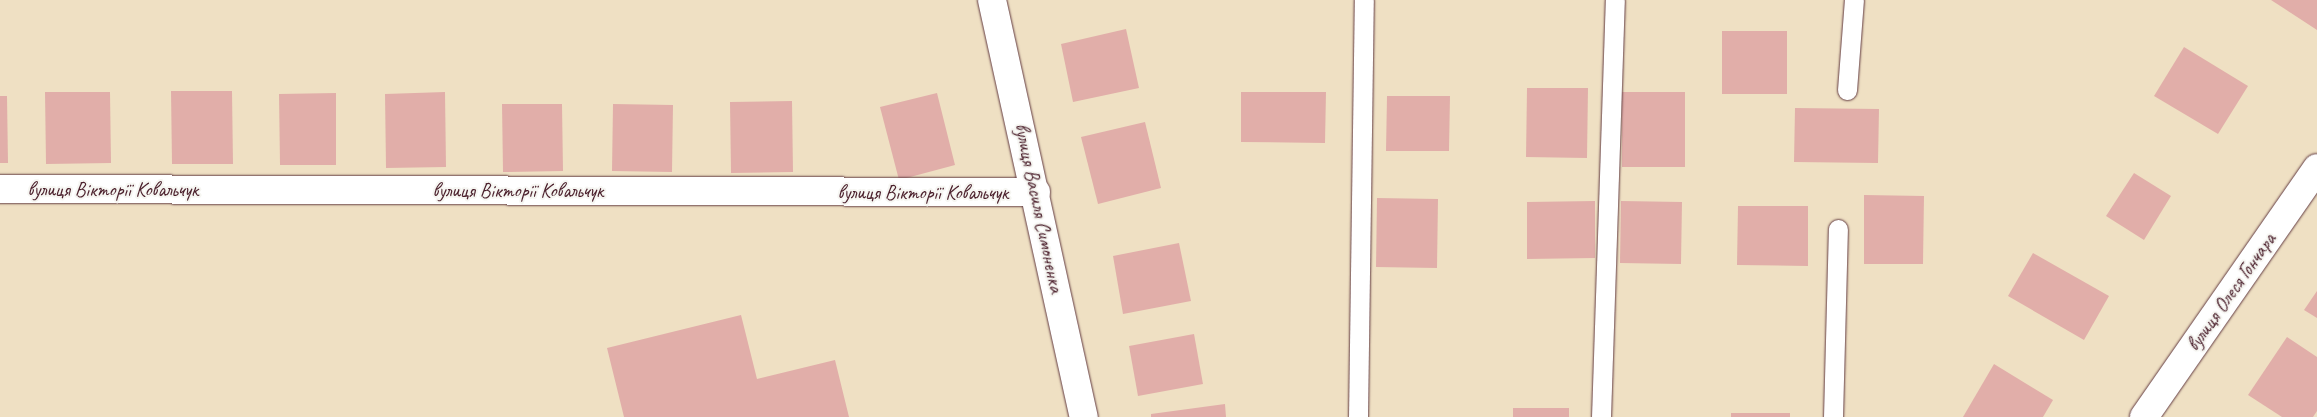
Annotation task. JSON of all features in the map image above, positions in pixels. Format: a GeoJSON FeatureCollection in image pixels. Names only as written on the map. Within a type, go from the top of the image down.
{"type":"FeatureCollection","features":[{"type":"Feature","properties":{"kind":"street","name":"вулиця Василя Симоненка"},"geometry":{"type":"LineString","coordinates":[[992,0],[1036,192],[1084,417]]}},
{"type":"Feature","properties":{"kind":"street","name":"вулиця Олеся Гончара"},"geometry":{"type":"LineString","coordinates":[[2144,417],[2317,168]]}},
{"type":"Feature","properties":{"kind":"street","name":"вулиця Вікторії Ковальчук"},"geometry":{"type":"LineString","coordinates":[[0,189],[1036,192]]}},
{"type":"Feature","properties":{"kind":"lane"},"geometry":{"type":"LineString","coordinates":[[1358,417],[1364,0]]}},
{"type":"Feature","properties":{"kind":"lane"},"geometry":{"type":"LineString","coordinates":[[1601,417],[1615,0]]}},
{"type":"Feature","properties":{"kind":"lane"},"geometry":{"type":"LineString","coordinates":[[1848,90],[1854,0]]}},
{"type":"Feature","properties":{"kind":"lane"},"geometry":{"type":"LineString","coordinates":[[1833,417],[1838,229]]}},
{"type":"Feature","properties":{"kind":"building"},"geometry":{"type":"Polygon","coordinates":[[[2271,0],[2317,0],[2317,30],[2271,0]]]}},
{"type":"Feature","properties":{"kind":"building"},"geometry":{"type":"Polygon","coordinates":[[[1126,29],[1139,88],[1073,102],[1061,44],[1126,29]]]}},
{"type":"Feature","properties":{"kind":"building"},"geometry":{"type":"Polygon","coordinates":[[[1722,31],[1787,31],[1787,94],[1722,94],[1722,31]]]}},
{"type":"Feature","properties":{"kind":"building"},"geometry":{"type":"Polygon","coordinates":[[[2184,47],[2248,86],[2218,134],[2154,96],[2184,47]]]}},
{"type":"Feature","properties":{"kind":"building"},"geometry":{"type":"Polygon","coordinates":[[[1527,88],[1588,88],[1587,158],[1526,157],[1527,88]]]}},
{"type":"Feature","properties":{"kind":"building"},"geometry":{"type":"Polygon","coordinates":[[[171,91],[232,91],[233,164],[172,164],[171,91]]]}},
{"type":"Feature","properties":{"kind":"building"},"geometry":{"type":"Polygon","coordinates":[[[45,92],[110,92],[111,163],[46,164],[45,92]]]}},
{"type":"Feature","properties":{"kind":"building"},"geometry":{"type":"Polygon","coordinates":[[[445,92],[446,167],[386,168],[385,94],[445,92]]]}},
{"type":"Feature","properties":{"kind":"building"},"geometry":{"type":"Polygon","coordinates":[[[1241,92],[1326,92],[1325,143],[1241,142],[1241,92]]]}},
{"type":"Feature","properties":{"kind":"building"},"geometry":{"type":"Polygon","coordinates":[[[1622,92],[1685,92],[1685,167],[1622,167],[1622,92]]]}},
{"type":"Feature","properties":{"kind":"building"},"geometry":{"type":"Polygon","coordinates":[[[336,93],[336,165],[280,165],[279,94],[336,93]]]}},
{"type":"Feature","properties":{"kind":"building"},"geometry":{"type":"Polygon","coordinates":[[[937,93],[955,165],[899,180],[880,107],[937,93]]]}},
{"type":"Feature","properties":{"kind":"building"},"geometry":{"type":"Polygon","coordinates":[[[0,96],[7,96],[8,163],[0,163],[0,96]]]}},
{"type":"Feature","properties":{"kind":"building"},"geometry":{"type":"Polygon","coordinates":[[[1387,96],[1450,96],[1449,151],[1386,151],[1387,96]]]}},
{"type":"Feature","properties":{"kind":"building"},"geometry":{"type":"Polygon","coordinates":[[[792,101],[793,172],[731,173],[730,102],[792,101]]]}},
{"type":"Feature","properties":{"kind":"building"},"geometry":{"type":"Polygon","coordinates":[[[502,104],[562,104],[563,171],[503,172],[502,104]]]}},
{"type":"Feature","properties":{"kind":"building"},"geometry":{"type":"Polygon","coordinates":[[[613,104],[673,105],[672,172],[612,171],[613,104]]]}},
{"type":"Feature","properties":{"kind":"building"},"geometry":{"type":"Polygon","coordinates":[[[1795,108],[1879,109],[1878,163],[1794,162],[1795,108]]]}},
{"type":"Feature","properties":{"kind":"building"},"geometry":{"type":"Polygon","coordinates":[[[1145,122],[1161,188],[1098,204],[1081,137],[1145,122]]]}},
{"type":"Feature","properties":{"kind":"building"},"geometry":{"type":"Polygon","coordinates":[[[2134,173],[2171,196],[2144,240],[2106,216],[2134,173]]]}},
{"type":"Feature","properties":{"kind":"building"},"geometry":{"type":"Polygon","coordinates":[[[1864,195],[1924,196],[1923,264],[1864,264],[1864,195]]]}},
{"type":"Feature","properties":{"kind":"building"},"geometry":{"type":"Polygon","coordinates":[[[1377,198],[1438,199],[1437,268],[1376,267],[1377,198]]]}},
{"type":"Feature","properties":{"kind":"building"},"geometry":{"type":"Polygon","coordinates":[[[1595,201],[1595,258],[1527,259],[1527,202],[1595,201]]]}},
{"type":"Feature","properties":{"kind":"building"},"geometry":{"type":"Polygon","coordinates":[[[1621,201],[1682,202],[1681,264],[1620,263],[1621,201]]]}},
{"type":"Feature","properties":{"kind":"building"},"geometry":{"type":"Polygon","coordinates":[[[1738,206],[1808,206],[1808,266],[1737,265],[1738,206]]]}},
{"type":"Feature","properties":{"kind":"building"},"geometry":{"type":"Polygon","coordinates":[[[1179,243],[1191,301],[1123,314],[1113,256],[1179,243]]]}},
{"type":"Feature","properties":{"kind":"building"},"geometry":{"type":"Polygon","coordinates":[[[2033,253],[2109,296],[2084,340],[2008,296],[2033,253]]]}},
{"type":"Feature","properties":{"kind":"building"},"geometry":{"type":"Polygon","coordinates":[[[2317,291],[2317,318],[2304,310],[2317,291]]]}},
{"type":"Feature","properties":{"kind":"building"},"geometry":{"type":"Polygon","coordinates":[[[741,315],[757,379],[835,360],[849,417],[624,417],[607,348],[741,315]]]}},
{"type":"Feature","properties":{"kind":"building"},"geometry":{"type":"Polygon","coordinates":[[[1194,334],[1203,384],[1138,396],[1129,346],[1194,334]]]}},
{"type":"Feature","properties":{"kind":"building"},"geometry":{"type":"Polygon","coordinates":[[[2287,337],[2317,357],[2317,411],[2313,417],[2282,417],[2248,395],[2287,337]]]}},
{"type":"Feature","properties":{"kind":"building"},"geometry":{"type":"Polygon","coordinates":[[[1994,364],[2053,400],[2043,417],[1963,417],[1994,364]]]}},
{"type":"Feature","properties":{"kind":"building"},"geometry":{"type":"Polygon","coordinates":[[[1225,404],[1226,417],[1151,417],[1151,414],[1225,404]]]}},
{"type":"Feature","properties":{"kind":"building"},"geometry":{"type":"Polygon","coordinates":[[[1513,408],[1569,408],[1569,417],[1513,417],[1513,408]]]}},
{"type":"Feature","properties":{"kind":"building"},"geometry":{"type":"Polygon","coordinates":[[[1731,413],[1790,413],[1790,417],[1731,417],[1731,413]]]}}]}
